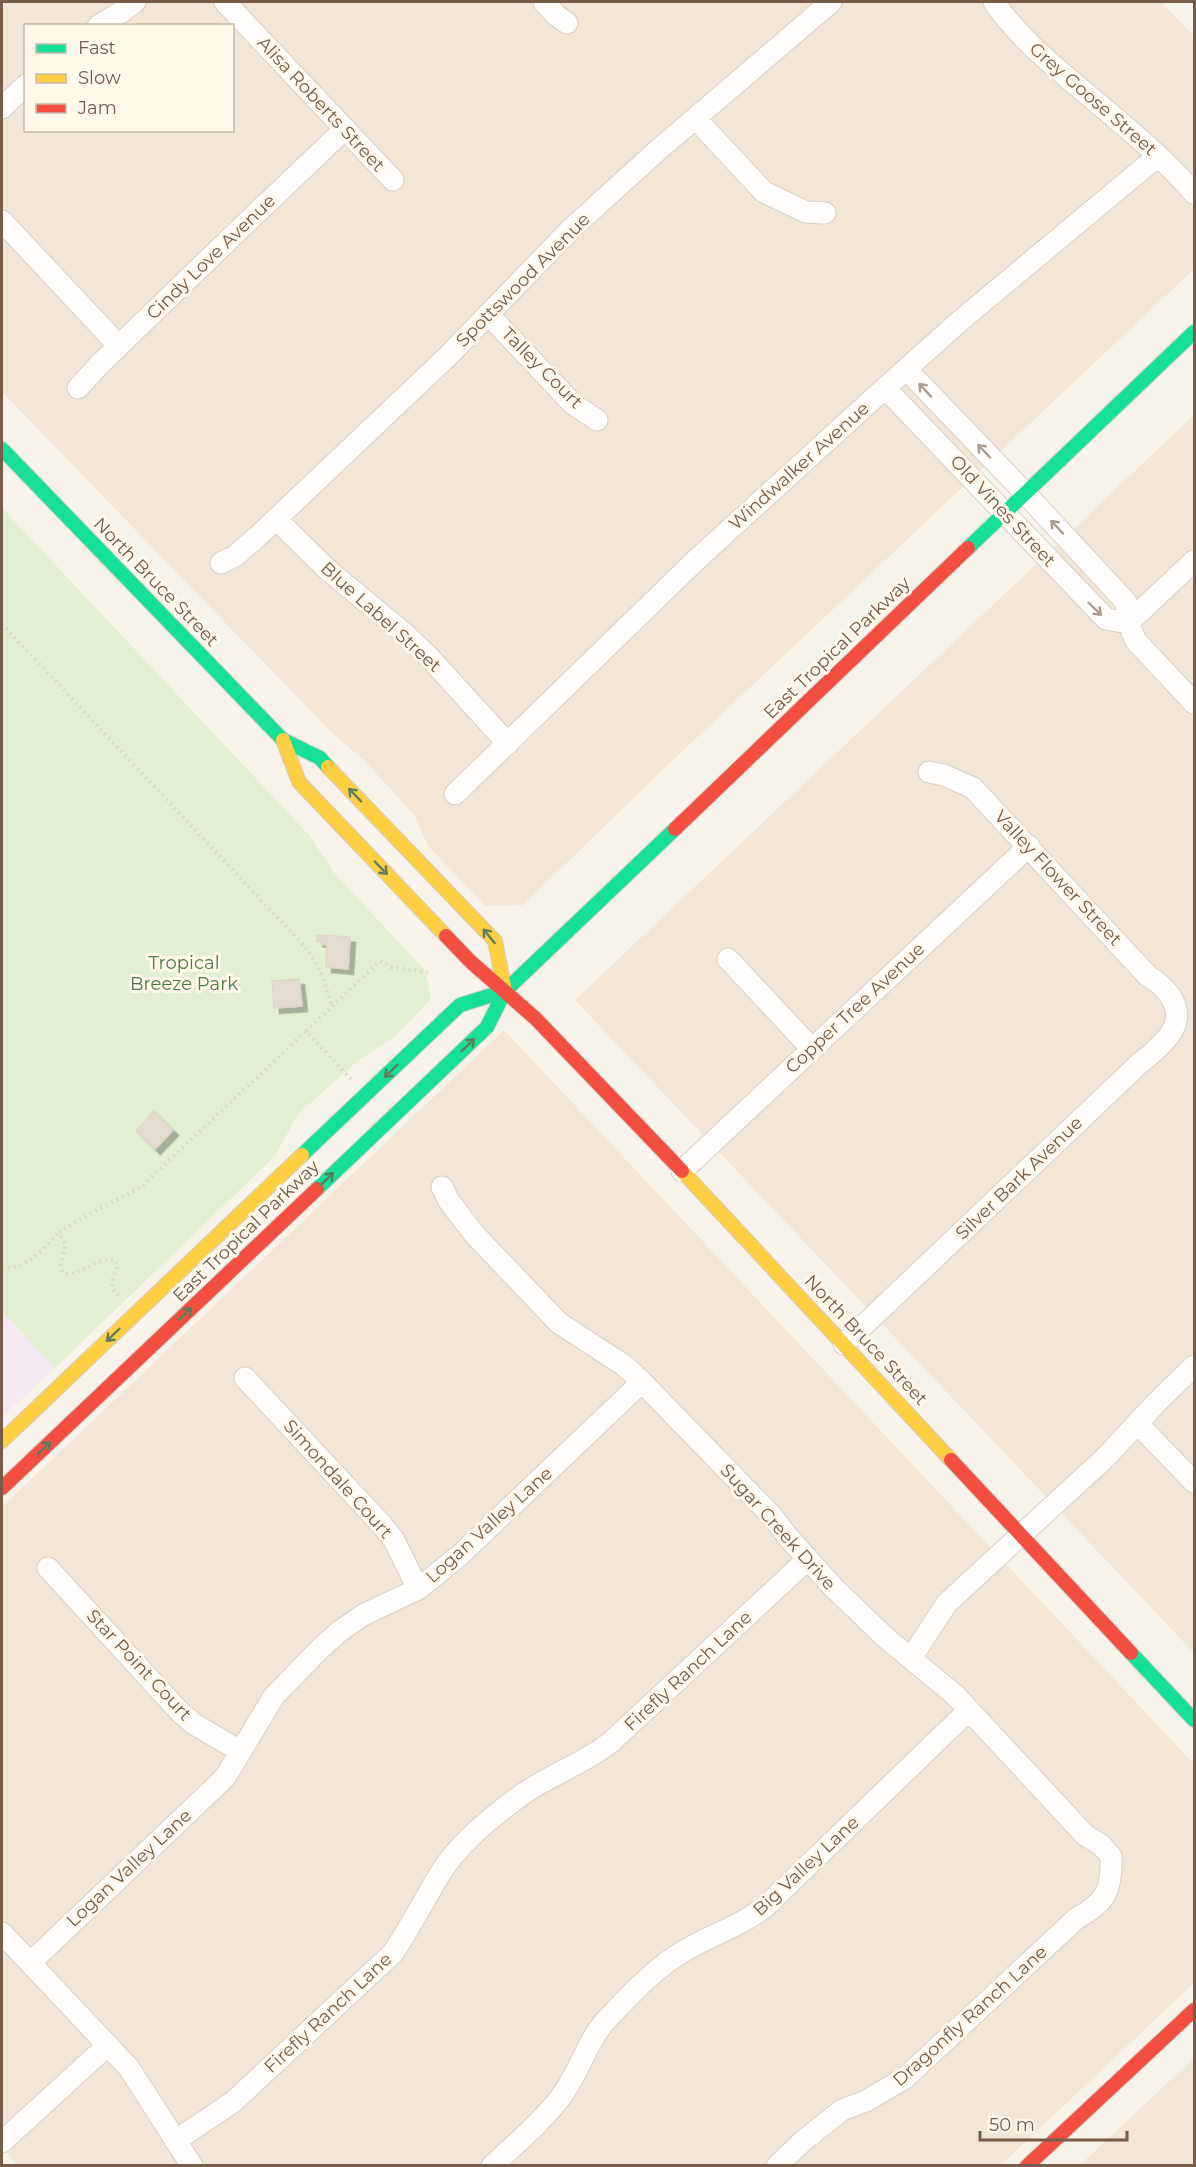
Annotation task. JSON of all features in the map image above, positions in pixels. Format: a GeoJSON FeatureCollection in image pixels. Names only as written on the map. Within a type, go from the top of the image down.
{"type":"FeatureCollection","features":[{"type":"Feature","properties":{"kind":"main road","name":"East Tropical Parkway"},"geometry":{"type":"LineString","coordinates":[[2,1488],[487,1027],[505,991],[1194,332]]}},
{"type":"Feature","properties":{"kind":"main road","name":"North Bruce Street"},"geometry":{"type":"LineString","coordinates":[[2,449],[283,740],[320,758],[495,941],[505,991]]}},
{"type":"Feature","properties":{"kind":"main road","name":"North Bruce Street"},"geometry":{"type":"LineString","coordinates":[[283,740],[299,782],[471,962],[535,1018],[682,1171],[1194,1720]]}},
{"type":"Feature","properties":{"kind":"main road","name":"East Tropical Parkway"},"geometry":{"type":"LineString","coordinates":[[2,1441],[460,1005],[505,991]]}},
{"type":"Feature","properties":{"kind":"main road"},"geometry":{"type":"LineString","coordinates":[[1027,2166],[1194,2010]]}},
{"type":"Feature","properties":{"kind":"street"},"geometry":{"type":"LineString","coordinates":[[102,24],[135,2]]}},
{"type":"Feature","properties":{"kind":"street","name":"Alisa Roberts Street"},"geometry":{"type":"LineString","coordinates":[[225,2],[393,180]]}},
{"type":"Feature","properties":{"kind":"street"},"geometry":{"type":"LineString","coordinates":[[544,2],[567,23]]}},
{"type":"Feature","properties":{"kind":"street","name":"Spottswood Avenue"},"geometry":{"type":"LineString","coordinates":[[221,563],[235,556],[276,519],[416,386],[571,229],[695,118],[831,2]]}},
{"type":"Feature","properties":{"kind":"street","name":"Grey Goose Street"},"geometry":{"type":"LineString","coordinates":[[994,2],[1037,52],[1134,134],[1194,193]]}},
{"type":"Feature","properties":{"kind":"street"},"geometry":{"type":"LineString","coordinates":[[2,108],[24,87]]}},
{"type":"Feature","properties":{"kind":"street"},"geometry":{"type":"LineString","coordinates":[[695,118],[764,192],[806,212],[825,213]]}},
{"type":"Feature","properties":{"kind":"street","name":"Cindy Love Avenue"},"geometry":{"type":"LineString","coordinates":[[78,388],[244,224],[345,129]]}},
{"type":"Feature","properties":{"kind":"street","name":"Windwalker Avenue"},"geometry":{"type":"LineString","coordinates":[[455,794],[695,561],[885,387],[961,320],[1158,156]]}},
{"type":"Feature","properties":{"kind":"street"},"geometry":{"type":"LineString","coordinates":[[2,221],[119,346]]}},
{"type":"Feature","properties":{"kind":"street","name":"Talley Court"},"geometry":{"type":"LineString","coordinates":[[488,314],[572,403],[597,420]]}},
{"type":"Feature","properties":{"kind":"street","name":"Old Vines Street"},"geometry":{"type":"LineString","coordinates":[[906,369],[1025,492],[1126,602],[1128,623],[1136,640],[1194,703]]}},
{"type":"Feature","properties":{"kind":"street","name":"Old Vines Street"},"geometry":{"type":"LineString","coordinates":[[885,387],[1106,619],[1128,623]]}},
{"type":"Feature","properties":{"kind":"street","name":"Blue Label Street"},"geometry":{"type":"LineString","coordinates":[[276,519],[329,571],[428,656],[508,744]]}},
{"type":"Feature","properties":{"kind":"street"},"geometry":{"type":"LineString","coordinates":[[1128,623],[1194,561]]}},
{"type":"Feature","properties":{"kind":"street","name":"Valley Flower Street"},"geometry":{"type":"LineString","coordinates":[[929,772],[944,775],[973,788],[1148,975],[1169,991],[1174,1004]]}},
{"type":"Feature","properties":{"kind":"street","name":"Copper Tree Avenue"},"geometry":{"type":"LineString","coordinates":[[682,1171],[1029,846]]}},
{"type":"Feature","properties":{"kind":"street"},"geometry":{"type":"LineString","coordinates":[[728,959],[812,1049]]}},
{"type":"Feature","properties":{"kind":"street","name":"Silver Bark Avenue"},"geometry":{"type":"LineString","coordinates":[[844,1344],[1161,1045],[1171,1034],[1177,1021],[1174,1004]]}},
{"type":"Feature","properties":{"kind":"street","name":"Sugar Creek Drive"},"geometry":{"type":"LineString","coordinates":[[442,1186],[449,1201],[475,1235],[559,1323],[625,1366],[642,1382],[772,1516],[808,1559],[863,1617],[955,1695],[1085,1835],[1101,1845],[1111,1856],[1111,1869]]}},
{"type":"Feature","properties":{"kind":"street"},"geometry":{"type":"LineString","coordinates":[[911,1658],[947,1603],[1105,1458],[1194,1366]]}},
{"type":"Feature","properties":{"kind":"street","name":"Simondale Court"},"geometry":{"type":"LineString","coordinates":[[245,1378],[382,1525],[394,1540],[418,1589]]}},
{"type":"Feature","properties":{"kind":"street","name":"Logan Valley Lane"},"geometry":{"type":"LineString","coordinates":[[30,1963],[226,1776],[274,1696],[340,1631],[363,1615],[418,1589],[460,1555],[642,1382]]}},
{"type":"Feature","properties":{"kind":"street"},"geometry":{"type":"LineString","coordinates":[[1137,1423],[1194,1482]]}},
{"type":"Feature","properties":{"kind":"street","name":"Firefly Ranch Lane"},"geometry":{"type":"LineString","coordinates":[[175,2141],[233,2102],[393,1953],[411,1926],[438,1876],[455,1854],[477,1832],[540,1783],[594,1756],[611,1742],[808,1559]]}},
{"type":"Feature","properties":{"kind":"street","name":"Star Point Court"},"geometry":{"type":"LineString","coordinates":[[48,1568],[179,1711],[194,1724],[240,1751]]}},
{"type":"Feature","properties":{"kind":"street","name":"Big Valley Lane"},"geometry":{"type":"LineString","coordinates":[[492,2166],[561,2097],[594,2035],[654,1973],[685,1950],[749,1919],[766,1906],[969,1710]]}},
{"type":"Feature","properties":{"kind":"street","name":"Dragonfly Ranch Lane"},"geometry":{"type":"LineString","coordinates":[[777,2166],[811,2134],[842,2110],[866,2101],[905,2078],[1077,1918],[1102,1901],[1108,1891],[1111,1869]]}},
{"type":"Feature","properties":{"kind":"street"},"geometry":{"type":"LineString","coordinates":[[2,1933],[129,2068],[192,2166]]}},
{"type":"Feature","properties":{"kind":"street"},"geometry":{"type":"LineString","coordinates":[[2,2142],[108,2045]]}},
{"type":"Feature","properties":{"kind":"path"},"geometry":{"type":"LineString","coordinates":[[2,624],[305,947],[319,967],[332,1006]]}},
{"type":"Feature","properties":{"kind":"path"},"geometry":{"type":"LineString","coordinates":[[2,1268],[15,1268],[29,1261],[74,1222],[102,1206],[122,1199],[143,1185],[380,961],[391,967],[427,972],[432,969]]}},
{"type":"Feature","properties":{"kind":"path"},"geometry":{"type":"LineString","coordinates":[[306,1031],[366,1094]]}},
{"type":"Feature","properties":{"kind":"path"},"geometry":{"type":"LineString","coordinates":[[59,1233],[66,1244],[61,1265],[63,1273],[72,1275],[106,1258],[115,1260],[118,1266],[112,1288],[118,1296]]}},
{"type":"Feature","properties":{"kind":"shaded area"},"geometry":{"type":"Polygon","coordinates":[[[2,2],[1161,2],[1194,36],[1194,269],[671,762],[523,905],[486,906],[428,846],[414,815],[364,760],[334,735],[2,392],[2,2]]]}},
{"type":"Feature","properties":{"kind":"shaded area"},"geometry":{"type":"Polygon","coordinates":[[[1194,415],[1194,1653],[575,1000],[1194,415]]]}},
{"type":"Feature","properties":{"kind":"shaded area"},"geometry":{"type":"Polygon","coordinates":[[[504,1030],[1194,1764],[1194,1983],[1001,2165],[18,2166],[2,2147],[2,1507],[504,1030]]]}},
{"type":"Feature","properties":{"kind":"shaded area"},"geometry":{"type":"Polygon","coordinates":[[[2,1311],[55,1368],[2,1417],[2,1311]]]}},
{"type":"Feature","properties":{"kind":"shaded area"},"geometry":{"type":"Polygon","coordinates":[[[1194,2058],[1194,2165],[1080,2165],[1194,2058]]]}},
{"type":"Feature","properties":{"kind":"green space","name":"Tropical Breeze Park"},"geometry":{"type":"Polygon","coordinates":[[[2,508],[309,835],[335,874],[425,970],[431,994],[429,1001],[394,1037],[359,1060],[298,1114],[275,1156],[55,1368],[2,1311],[2,508]]]}},
{"type":"Feature","properties":{"kind":"building"},"geometry":{"type":"Polygon","coordinates":[[[317,935],[350,937],[348,969],[326,967],[327,945],[317,941],[317,935]]]}},
{"type":"Feature","properties":{"kind":"building"},"geometry":{"type":"Polygon","coordinates":[[[299,979],[302,1006],[274,1008],[272,981],[299,979]]]}},
{"type":"Feature","properties":{"kind":"building"},"geometry":{"type":"Polygon","coordinates":[[[154,1111],[173,1130],[155,1149],[136,1131],[154,1111]]]}},
{"type":"Feature","properties":{"kind":"traffic: fast"},"geometry":{"type":"LineString","coordinates":[[968,548],[1194,332]]}},
{"type":"Feature","properties":{"kind":"traffic: fast"},"geometry":{"type":"LineString","coordinates":[[2,449],[283,740],[320,758],[328,767]]}},
{"type":"Feature","properties":{"kind":"traffic: fast"},"geometry":{"type":"LineString","coordinates":[[317,1189],[487,1027],[505,991],[675,829]]}},
{"type":"Feature","properties":{"kind":"traffic: fast"},"geometry":{"type":"LineString","coordinates":[[302,1155],[460,1005],[505,991]]}},
{"type":"Feature","properties":{"kind":"traffic: fast"},"geometry":{"type":"LineString","coordinates":[[1131,1653],[1194,1720]]}},
{"type":"Feature","properties":{"kind":"traffic: slow"},"geometry":{"type":"LineString","coordinates":[[283,740],[299,782],[446,936]]}},
{"type":"Feature","properties":{"kind":"traffic: slow"},"geometry":{"type":"LineString","coordinates":[[328,767],[495,941],[505,991]]}},
{"type":"Feature","properties":{"kind":"traffic: slow"},"geometry":{"type":"LineString","coordinates":[[2,1441],[302,1155]]}},
{"type":"Feature","properties":{"kind":"traffic: slow"},"geometry":{"type":"LineString","coordinates":[[682,1171],[951,1460]]}},
{"type":"Feature","properties":{"kind":"traffic: jam"},"geometry":{"type":"LineString","coordinates":[[675,829],[968,548]]}},
{"type":"Feature","properties":{"kind":"traffic: jam"},"geometry":{"type":"LineString","coordinates":[[446,936],[471,962],[535,1018],[682,1171]]}},
{"type":"Feature","properties":{"kind":"traffic: jam"},"geometry":{"type":"LineString","coordinates":[[2,1488],[317,1189]]}},
{"type":"Feature","properties":{"kind":"traffic: jam"},"geometry":{"type":"LineString","coordinates":[[951,1460],[1131,1653]]}},
{"type":"Feature","properties":{"kind":"traffic: jam"},"geometry":{"type":"LineString","coordinates":[[1027,2166],[1194,2010]]}}]}
